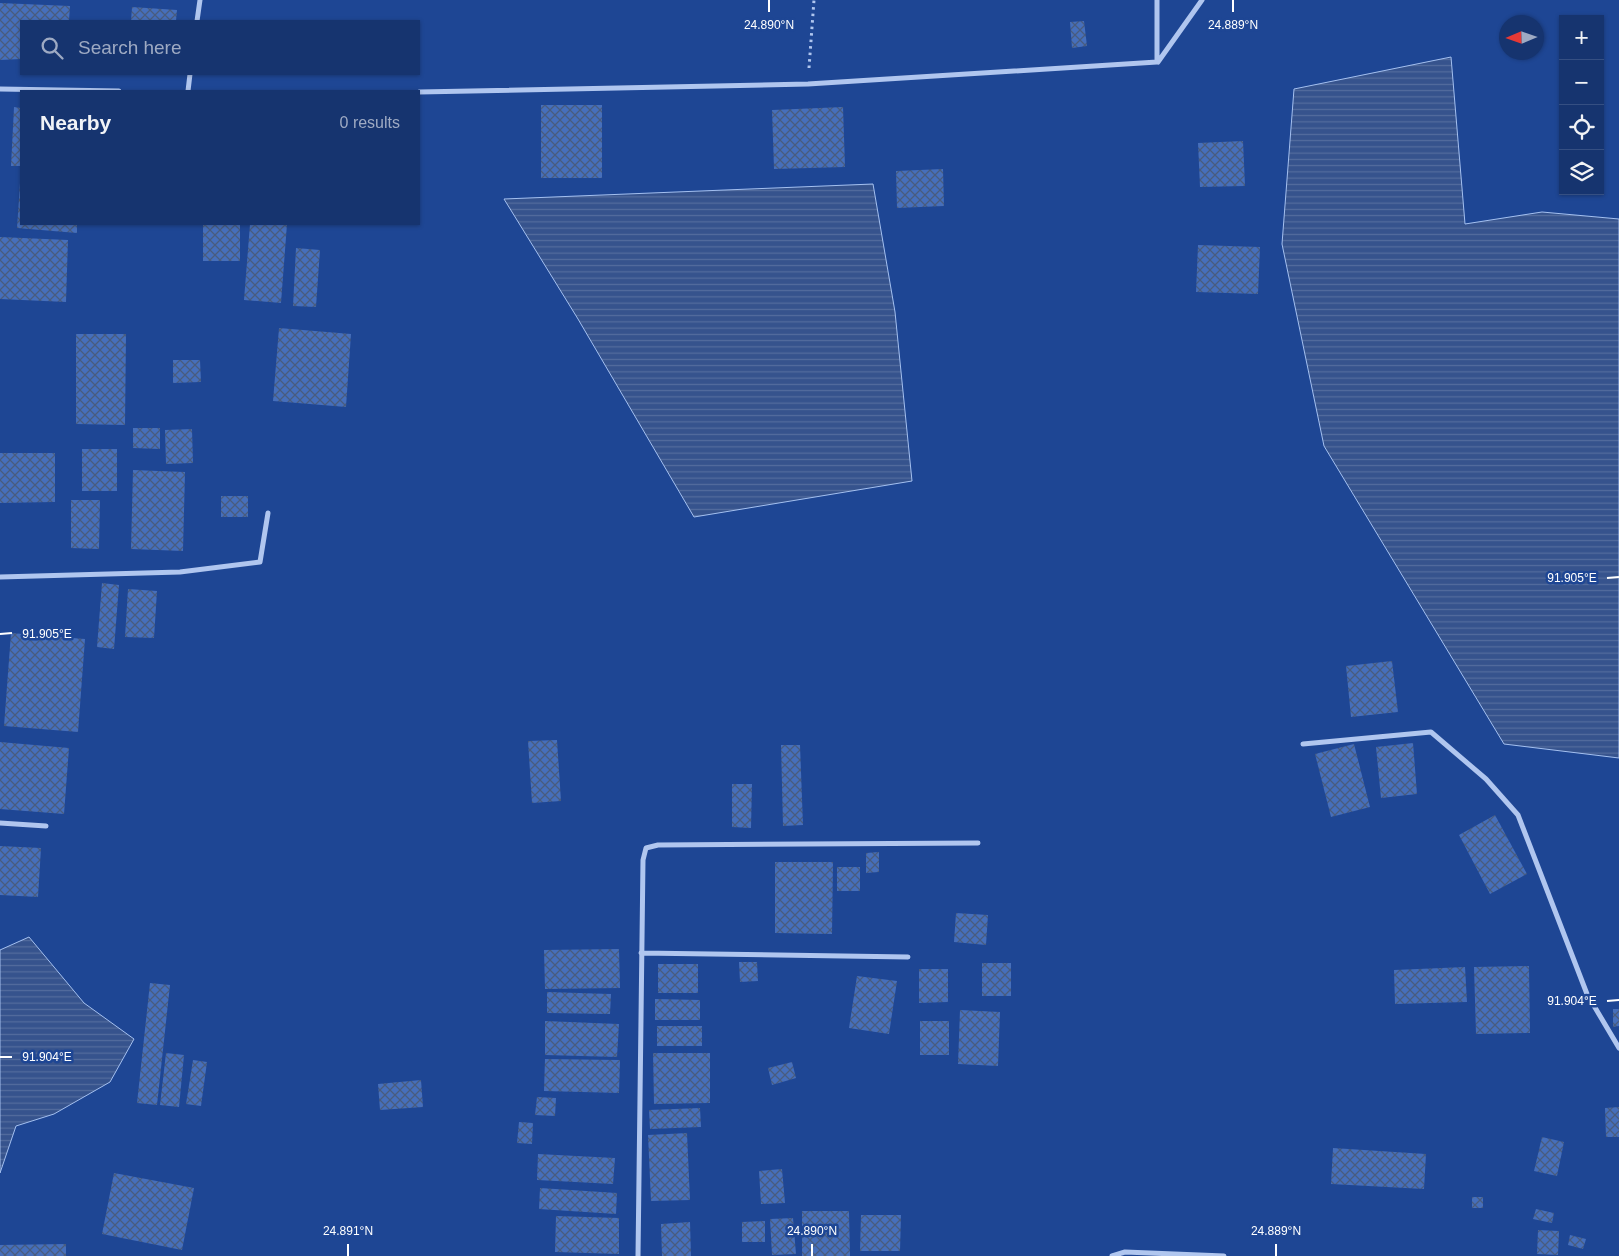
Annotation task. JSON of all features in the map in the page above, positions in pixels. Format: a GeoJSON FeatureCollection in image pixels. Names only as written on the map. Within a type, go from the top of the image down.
{"type":"FeatureCollection","features":[{"type":"Feature","properties":{"kind":"street"},"geometry":{"type":"LineString","coordinates":[[198,20],[200,0]]}},
{"type":"Feature","properties":{"kind":"street"},"geometry":{"type":"LineString","coordinates":[[1157,0],[1157,62]]}},
{"type":"Feature","properties":{"kind":"street"},"geometry":{"type":"LineString","coordinates":[[1157,62],[1202,0]]}},
{"type":"Feature","properties":{"kind":"street"},"geometry":{"type":"LineString","coordinates":[[420,92],[496,92],[808,84],[1157,62]]}},
{"type":"Feature","properties":{"kind":"street"},"geometry":{"type":"LineString","coordinates":[[188,90],[190,75]]}},
{"type":"Feature","properties":{"kind":"street"},"geometry":{"type":"LineString","coordinates":[[0,89],[60,90]]}},
{"type":"Feature","properties":{"kind":"street"},"geometry":{"type":"LineString","coordinates":[[0,577],[180,572],[260,562],[268,513]]}},
{"type":"Feature","properties":{"kind":"street"},"geometry":{"type":"LineString","coordinates":[[1303,744],[1431,732],[1486,779],[1518,815],[1587,994],[1619,1048]]}},
{"type":"Feature","properties":{"kind":"street"},"geometry":{"type":"LineString","coordinates":[[0,823],[46,826]]}},
{"type":"Feature","properties":{"kind":"street"},"geometry":{"type":"LineString","coordinates":[[638,1256],[641,952],[643,860],[646,848],[658,845],[978,843]]}},
{"type":"Feature","properties":{"kind":"street"},"geometry":{"type":"LineString","coordinates":[[641,952],[908,957]]}},
{"type":"Feature","properties":{"kind":"street"},"geometry":{"type":"LineString","coordinates":[[1112,1256],[1126,1252],[1224,1256]]}},
{"type":"Feature","properties":{"kind":"path"},"geometry":{"type":"LineString","coordinates":[[808,84],[814,0]]}},
{"type":"Feature","properties":{"kind":"water"},"geometry":{"type":"Polygon","coordinates":[[[1451,57],[1465,224],[1542,212],[1619,219],[1619,758],[1504,744],[1324,446],[1282,244],[1294,89],[1451,57]]]}},
{"type":"Feature","properties":{"kind":"water"},"geometry":{"type":"Polygon","coordinates":[[[873,184],[895,312],[912,481],[694,517],[578,319],[504,199],[873,184]]]}},
{"type":"Feature","properties":{"kind":"water"},"geometry":{"type":"Polygon","coordinates":[[[29,937],[84,1003],[134,1039],[110,1082],[54,1114],[16,1126],[0,1173],[0,950],[29,937]]]}},
{"type":"Feature","properties":{"kind":"building"},"geometry":{"type":"Polygon","coordinates":[[[0,3],[70,6],[69,20],[20,20],[20,59],[0,60],[0,3]]]}},
{"type":"Feature","properties":{"kind":"building"},"geometry":{"type":"Polygon","coordinates":[[[132,7],[177,10],[176,20],[131,20],[132,7]]]}},
{"type":"Feature","properties":{"kind":"building"},"geometry":{"type":"Polygon","coordinates":[[[1084,21],[1087,46],[1072,48],[1070,22],[1084,21]]]}},
{"type":"Feature","properties":{"kind":"building"},"geometry":{"type":"Polygon","coordinates":[[[541,105],[602,105],[602,178],[541,178],[541,105]]]}},
{"type":"Feature","properties":{"kind":"building"},"geometry":{"type":"Polygon","coordinates":[[[14,107],[20,108],[20,166],[11,166],[14,107]]]}},
{"type":"Feature","properties":{"kind":"building"},"geometry":{"type":"Polygon","coordinates":[[[843,107],[845,167],[774,169],[772,110],[843,107]]]}},
{"type":"Feature","properties":{"kind":"building"},"geometry":{"type":"Polygon","coordinates":[[[1243,141],[1245,186],[1200,187],[1198,143],[1243,141]]]}},
{"type":"Feature","properties":{"kind":"building"},"geometry":{"type":"Polygon","coordinates":[[[943,169],[944,206],[897,208],[896,171],[943,169]]]}},
{"type":"Feature","properties":{"kind":"building"},"geometry":{"type":"Polygon","coordinates":[[[20,183],[20,225],[77,225],[77,233],[17,228],[20,183]]]}},
{"type":"Feature","properties":{"kind":"building"},"geometry":{"type":"Polygon","coordinates":[[[203,225],[240,225],[240,261],[203,261],[203,225]]]}},
{"type":"Feature","properties":{"kind":"building"},"geometry":{"type":"Polygon","coordinates":[[[250,225],[287,225],[281,303],[244,300],[250,225]]]}},
{"type":"Feature","properties":{"kind":"building"},"geometry":{"type":"Polygon","coordinates":[[[0,237],[68,240],[66,302],[0,299],[0,237]]]}},
{"type":"Feature","properties":{"kind":"building"},"geometry":{"type":"Polygon","coordinates":[[[1198,245],[1260,247],[1258,294],[1196,292],[1198,245]]]}},
{"type":"Feature","properties":{"kind":"building"},"geometry":{"type":"Polygon","coordinates":[[[296,248],[320,250],[316,307],[293,306],[296,248]]]}},
{"type":"Feature","properties":{"kind":"building"},"geometry":{"type":"Polygon","coordinates":[[[279,328],[351,334],[346,407],[273,401],[279,328]]]}},
{"type":"Feature","properties":{"kind":"building"},"geometry":{"type":"Polygon","coordinates":[[[76,334],[126,334],[125,425],[76,424],[76,334]]]}},
{"type":"Feature","properties":{"kind":"building"},"geometry":{"type":"Polygon","coordinates":[[[173,360],[200,360],[201,382],[173,383],[173,360]]]}},
{"type":"Feature","properties":{"kind":"building"},"geometry":{"type":"Polygon","coordinates":[[[133,428],[160,428],[160,449],[133,448],[133,428]]]}},
{"type":"Feature","properties":{"kind":"building"},"geometry":{"type":"Polygon","coordinates":[[[192,429],[193,463],[166,464],[165,430],[192,429]]]}},
{"type":"Feature","properties":{"kind":"building"},"geometry":{"type":"Polygon","coordinates":[[[82,449],[117,449],[117,491],[82,491],[82,449]]]}},
{"type":"Feature","properties":{"kind":"building"},"geometry":{"type":"Polygon","coordinates":[[[0,453],[55,453],[55,502],[0,503],[0,453]]]}},
{"type":"Feature","properties":{"kind":"building"},"geometry":{"type":"Polygon","coordinates":[[[133,470],[185,472],[183,551],[131,549],[133,470]]]}},
{"type":"Feature","properties":{"kind":"building"},"geometry":{"type":"Polygon","coordinates":[[[221,496],[248,496],[248,517],[221,517],[221,496]]]}},
{"type":"Feature","properties":{"kind":"building"},"geometry":{"type":"Polygon","coordinates":[[[71,500],[100,500],[99,549],[71,548],[71,500]]]}},
{"type":"Feature","properties":{"kind":"building"},"geometry":{"type":"Polygon","coordinates":[[[102,583],[119,585],[114,649],[97,647],[102,583]]]}},
{"type":"Feature","properties":{"kind":"building"},"geometry":{"type":"Polygon","coordinates":[[[128,589],[157,591],[154,638],[125,637],[128,589]]]}},
{"type":"Feature","properties":{"kind":"building"},"geometry":{"type":"Polygon","coordinates":[[[11,633],[85,639],[78,732],[4,726],[11,633]]]}},
{"type":"Feature","properties":{"kind":"building"},"geometry":{"type":"Polygon","coordinates":[[[1392,661],[1398,712],[1351,717],[1346,666],[1392,661]]]}},
{"type":"Feature","properties":{"kind":"building"},"geometry":{"type":"Polygon","coordinates":[[[557,740],[561,801],[532,803],[528,741],[557,740]]]}},
{"type":"Feature","properties":{"kind":"building"},"geometry":{"type":"Polygon","coordinates":[[[0,742],[69,748],[64,814],[0,809],[0,742]]]}},
{"type":"Feature","properties":{"kind":"building"},"geometry":{"type":"Polygon","coordinates":[[[1413,743],[1417,794],[1381,798],[1376,747],[1413,743]]]}},
{"type":"Feature","properties":{"kind":"building"},"geometry":{"type":"Polygon","coordinates":[[[1354,744],[1370,807],[1331,817],[1315,754],[1354,744]]]}},
{"type":"Feature","properties":{"kind":"building"},"geometry":{"type":"Polygon","coordinates":[[[781,745],[800,745],[803,825],[783,826],[781,745]]]}},
{"type":"Feature","properties":{"kind":"building"},"geometry":{"type":"Polygon","coordinates":[[[732,784],[752,784],[751,828],[732,827],[732,784]]]}},
{"type":"Feature","properties":{"kind":"building"},"geometry":{"type":"Polygon","coordinates":[[[1495,815],[1527,874],[1490,894],[1459,835],[1495,815]]]}},
{"type":"Feature","properties":{"kind":"building"},"geometry":{"type":"Polygon","coordinates":[[[0,846],[41,848],[38,897],[0,895],[0,846]]]}},
{"type":"Feature","properties":{"kind":"building"},"geometry":{"type":"Polygon","coordinates":[[[879,852],[879,872],[866,873],[866,853],[879,852]]]}},
{"type":"Feature","properties":{"kind":"building"},"geometry":{"type":"Polygon","coordinates":[[[775,862],[833,862],[832,934],[775,933],[775,862]]]}},
{"type":"Feature","properties":{"kind":"building"},"geometry":{"type":"Polygon","coordinates":[[[837,867],[860,867],[860,891],[837,891],[837,867]]]}},
{"type":"Feature","properties":{"kind":"building"},"geometry":{"type":"Polygon","coordinates":[[[956,913],[988,915],[986,945],[954,942],[956,913]]]}},
{"type":"Feature","properties":{"kind":"building"},"geometry":{"type":"Polygon","coordinates":[[[619,949],[620,988],[545,989],[544,950],[619,949]]]}},
{"type":"Feature","properties":{"kind":"building"},"geometry":{"type":"Polygon","coordinates":[[[739,962],[757,962],[758,981],[740,982],[739,962]]]}},
{"type":"Feature","properties":{"kind":"building"},"geometry":{"type":"Polygon","coordinates":[[[982,963],[1011,963],[1011,996],[982,996],[982,963]]]}},
{"type":"Feature","properties":{"kind":"building"},"geometry":{"type":"Polygon","coordinates":[[[658,964],[698,964],[698,993],[658,993],[658,964]]]}},
{"type":"Feature","properties":{"kind":"building"},"geometry":{"type":"Polygon","coordinates":[[[1529,966],[1530,1033],[1476,1034],[1474,967],[1529,966]]]}},
{"type":"Feature","properties":{"kind":"building"},"geometry":{"type":"Polygon","coordinates":[[[1465,967],[1467,1002],[1395,1004],[1394,970],[1465,967]]]}},
{"type":"Feature","properties":{"kind":"building"},"geometry":{"type":"Polygon","coordinates":[[[919,969],[948,969],[948,1002],[919,1003],[919,969]]]}},
{"type":"Feature","properties":{"kind":"building"},"geometry":{"type":"Polygon","coordinates":[[[857,976],[897,981],[889,1034],[849,1028],[857,976]]]}},
{"type":"Feature","properties":{"kind":"building"},"geometry":{"type":"Polygon","coordinates":[[[150,983],[170,985],[157,1105],[137,1103],[150,983]]]}},
{"type":"Feature","properties":{"kind":"building"},"geometry":{"type":"Polygon","coordinates":[[[547,992],[611,994],[610,1014],[547,1013],[547,992]]]}},
{"type":"Feature","properties":{"kind":"building"},"geometry":{"type":"Polygon","coordinates":[[[655,999],[700,1000],[700,1020],[655,1020],[655,999]]]}},
{"type":"Feature","properties":{"kind":"building"},"geometry":{"type":"Polygon","coordinates":[[[1613,1009],[1619,1009],[1619,1026],[1613,1027],[1613,1009]]]}},
{"type":"Feature","properties":{"kind":"building"},"geometry":{"type":"Polygon","coordinates":[[[960,1010],[1000,1012],[998,1066],[958,1064],[960,1010]]]}},
{"type":"Feature","properties":{"kind":"building"},"geometry":{"type":"Polygon","coordinates":[[[545,1021],[619,1024],[617,1057],[545,1055],[545,1021]]]}},
{"type":"Feature","properties":{"kind":"building"},"geometry":{"type":"Polygon","coordinates":[[[920,1021],[949,1021],[949,1055],[920,1055],[920,1021]]]}},
{"type":"Feature","properties":{"kind":"building"},"geometry":{"type":"Polygon","coordinates":[[[657,1026],[702,1026],[702,1046],[657,1046],[657,1026]]]}},
{"type":"Feature","properties":{"kind":"building"},"geometry":{"type":"Polygon","coordinates":[[[166,1053],[184,1055],[179,1107],[160,1105],[166,1053]]]}},
{"type":"Feature","properties":{"kind":"building"},"geometry":{"type":"Polygon","coordinates":[[[653,1053],[710,1053],[710,1103],[654,1104],[653,1053]]]}},
{"type":"Feature","properties":{"kind":"building"},"geometry":{"type":"Polygon","coordinates":[[[545,1059],[620,1060],[619,1093],[544,1091],[545,1059]]]}},
{"type":"Feature","properties":{"kind":"building"},"geometry":{"type":"Polygon","coordinates":[[[193,1060],[207,1062],[201,1106],[186,1104],[193,1060]]]}},
{"type":"Feature","properties":{"kind":"building"},"geometry":{"type":"Polygon","coordinates":[[[792,1062],[796,1078],[772,1085],[768,1068],[792,1062]]]}},
{"type":"Feature","properties":{"kind":"building"},"geometry":{"type":"Polygon","coordinates":[[[421,1080],[423,1107],[380,1110],[378,1084],[421,1080]]]}},
{"type":"Feature","properties":{"kind":"building"},"geometry":{"type":"Polygon","coordinates":[[[537,1097],[556,1098],[555,1116],[535,1115],[537,1097]]]}},
{"type":"Feature","properties":{"kind":"building"},"geometry":{"type":"Polygon","coordinates":[[[1619,1107],[1619,1137],[1606,1137],[1605,1108],[1619,1107]]]}},
{"type":"Feature","properties":{"kind":"building"},"geometry":{"type":"Polygon","coordinates":[[[700,1108],[701,1127],[650,1129],[649,1110],[700,1108]]]}},
{"type":"Feature","properties":{"kind":"building"},"geometry":{"type":"Polygon","coordinates":[[[519,1122],[533,1123],[532,1144],[517,1143],[519,1122]]]}},
{"type":"Feature","properties":{"kind":"building"},"geometry":{"type":"Polygon","coordinates":[[[687,1133],[690,1200],[651,1201],[648,1135],[687,1133]]]}},
{"type":"Feature","properties":{"kind":"building"},"geometry":{"type":"Polygon","coordinates":[[[1542,1137],[1564,1142],[1557,1176],[1534,1171],[1542,1137]]]}},
{"type":"Feature","properties":{"kind":"building"},"geometry":{"type":"Polygon","coordinates":[[[1333,1148],[1426,1154],[1424,1189],[1331,1184],[1333,1148]]]}},
{"type":"Feature","properties":{"kind":"building"},"geometry":{"type":"Polygon","coordinates":[[[538,1154],[615,1158],[613,1184],[537,1180],[538,1154]]]}},
{"type":"Feature","properties":{"kind":"building"},"geometry":{"type":"Polygon","coordinates":[[[782,1169],[785,1203],[761,1204],[759,1171],[782,1169]]]}},
{"type":"Feature","properties":{"kind":"building"},"geometry":{"type":"Polygon","coordinates":[[[114,1173],[194,1188],[182,1250],[102,1234],[114,1173]]]}},
{"type":"Feature","properties":{"kind":"building"},"geometry":{"type":"Polygon","coordinates":[[[540,1188],[617,1193],[616,1214],[539,1209],[540,1188]]]}},
{"type":"Feature","properties":{"kind":"building"},"geometry":{"type":"Polygon","coordinates":[[[1472,1197],[1483,1197],[1483,1208],[1472,1208],[1472,1197]]]}},
{"type":"Feature","properties":{"kind":"building"},"geometry":{"type":"Polygon","coordinates":[[[1536,1209],[1554,1213],[1552,1223],[1533,1219],[1536,1209]]]}},
{"type":"Feature","properties":{"kind":"building"},"geometry":{"type":"Polygon","coordinates":[[[802,1211],[849,1211],[850,1256],[802,1256],[802,1211]]]}},
{"type":"Feature","properties":{"kind":"building"},"geometry":{"type":"Polygon","coordinates":[[[861,1215],[901,1215],[900,1251],[860,1251],[861,1215]]]}},
{"type":"Feature","properties":{"kind":"building"},"geometry":{"type":"Polygon","coordinates":[[[556,1216],[619,1218],[619,1254],[555,1252],[556,1216]]]}},
{"type":"Feature","properties":{"kind":"building"},"geometry":{"type":"Polygon","coordinates":[[[793,1218],[796,1254],[772,1255],[770,1219],[793,1218]]]}},
{"type":"Feature","properties":{"kind":"building"},"geometry":{"type":"Polygon","coordinates":[[[765,1221],[765,1242],[742,1242],[742,1222],[765,1221]]]}},
{"type":"Feature","properties":{"kind":"building"},"geometry":{"type":"Polygon","coordinates":[[[690,1222],[691,1256],[662,1256],[661,1224],[690,1222]]]}},
{"type":"Feature","properties":{"kind":"building"},"geometry":{"type":"Polygon","coordinates":[[[1538,1230],[1559,1231],[1558,1255],[1537,1254],[1538,1230]]]}},
{"type":"Feature","properties":{"kind":"building"},"geometry":{"type":"Polygon","coordinates":[[[1570,1235],[1586,1239],[1583,1249],[1568,1245],[1570,1235]]]}},
{"type":"Feature","properties":{"kind":"building"},"geometry":{"type":"Polygon","coordinates":[[[66,1244],[66,1256],[0,1256],[0,1245],[66,1244]]]}}]}
